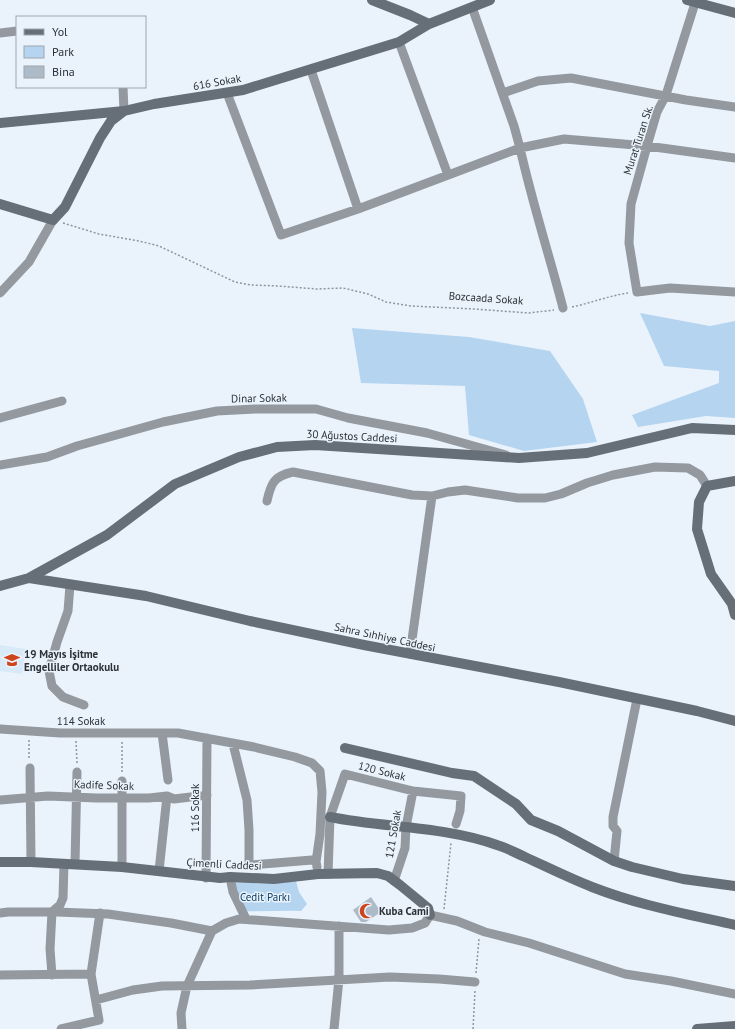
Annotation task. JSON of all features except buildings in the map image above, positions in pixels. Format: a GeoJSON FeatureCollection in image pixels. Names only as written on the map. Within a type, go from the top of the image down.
{"type":"FeatureCollection","features":[{"type":"Feature","properties":{"kind":"street"},"geometry":{"type":"LineString","coordinates":[[372,0],[429,24]]}},
{"type":"Feature","properties":{"kind":"street","name":"616 Sokak"},"geometry":{"type":"LineString","coordinates":[[0,124],[124,111],[154,104],[243,90],[399,42],[429,24],[490,0]]}},
{"type":"Feature","properties":{"kind":"street"},"geometry":{"type":"LineString","coordinates":[[693,1],[735,13]]}},
{"type":"Feature","properties":{"kind":"street","name":"Murat Turan Sk."},"geometry":{"type":"LineString","coordinates":[[637,292],[629,243],[631,204],[657,112],[666,95],[693,1]]}},
{"type":"Feature","properties":{"kind":"street"},"geometry":{"type":"LineString","coordinates":[[472,8],[514,126],[563,308]]}},
{"type":"Feature","properties":{"kind":"street"},"geometry":{"type":"LineString","coordinates":[[0,33],[16,30]]}},
{"type":"Feature","properties":{"kind":"street"},"geometry":{"type":"LineString","coordinates":[[399,42],[448,174]]}},
{"type":"Feature","properties":{"kind":"street"},"geometry":{"type":"LineString","coordinates":[[311,70],[358,209]]}},
{"type":"Feature","properties":{"kind":"street"},"geometry":{"type":"LineString","coordinates":[[503,93],[538,81],[571,78],[686,100],[735,107]]}},
{"type":"Feature","properties":{"kind":"street"},"geometry":{"type":"LineString","coordinates":[[0,293],[28,262],[53,220],[65,207],[100,138],[111,121],[124,111],[123,88]]}},
{"type":"Feature","properties":{"kind":"street"},"geometry":{"type":"LineString","coordinates":[[227,93],[281,235],[358,209],[520,148],[564,139],[647,146],[735,158]]}},
{"type":"Feature","properties":{"kind":"street"},"geometry":{"type":"LineString","coordinates":[[0,204],[53,220]]}},
{"type":"Feature","properties":{"kind":"street"},"geometry":{"type":"LineString","coordinates":[[637,292],[670,288],[735,292]]}},
{"type":"Feature","properties":{"kind":"street"},"geometry":{"type":"LineString","coordinates":[[0,418],[62,401]]}},
{"type":"Feature","properties":{"kind":"street","name":"Dinar Sokak"},"geometry":{"type":"LineString","coordinates":[[0,465],[47,457],[77,446],[163,422],[217,411],[255,409],[316,409],[348,418],[428,433],[519,458]]}},
{"type":"Feature","properties":{"kind":"street","name":"30 Ağustos Caddesi"},"geometry":{"type":"LineString","coordinates":[[0,586],[29,578],[107,535],[175,484],[239,457],[277,447],[315,444],[519,458],[587,453],[692,428],[735,430]]}},
{"type":"Feature","properties":{"kind":"street"},"geometry":{"type":"LineString","coordinates":[[267,501],[273,482],[282,475],[293,472],[412,495],[432,496],[465,490],[518,498],[545,498],[561,494],[587,483],[613,475],[655,467],[688,468],[700,475],[707,486]]}},
{"type":"Feature","properties":{"kind":"street"},"geometry":{"type":"LineString","coordinates":[[707,486],[735,481]]}},
{"type":"Feature","properties":{"kind":"street"},"geometry":{"type":"LineString","coordinates":[[707,486],[699,502],[697,529],[711,574],[734,603],[735,615]]}},
{"type":"Feature","properties":{"kind":"street"},"geometry":{"type":"LineString","coordinates":[[410,654],[432,496]]}},
{"type":"Feature","properties":{"kind":"street","name":"Sahra Sıhhiye Caddesi"},"geometry":{"type":"LineString","coordinates":[[29,578],[146,596],[250,621],[637,698],[735,720]]}},
{"type":"Feature","properties":{"kind":"street"},"geometry":{"type":"LineString","coordinates":[[70,585],[68,611],[49,671],[52,686],[63,697],[84,705]]}},
{"type":"Feature","properties":{"kind":"street"},"geometry":{"type":"LineString","coordinates":[[614,861],[617,831],[613,826],[613,817],[637,698]]}},
{"type":"Feature","properties":{"kind":"street","name":"114 Sokak"},"geometry":{"type":"LineString","coordinates":[[0,730],[75,733],[178,733],[295,756],[312,762],[320,771],[322,792],[320,834],[316,862],[323,874]]}},
{"type":"Feature","properties":{"kind":"street"},"geometry":{"type":"LineString","coordinates":[[162,733],[168,780]]}},
{"type":"Feature","properties":{"kind":"street","name":"116 Sokak"},"geometry":{"type":"LineString","coordinates":[[206,878],[207,738]]}},
{"type":"Feature","properties":{"kind":"street"},"geometry":{"type":"LineString","coordinates":[[233,744],[247,800],[249,862],[252,865],[312,860],[316,862]]}},
{"type":"Feature","properties":{"kind":"street"},"geometry":{"type":"LineString","coordinates":[[345,748],[452,773],[474,776],[516,804],[531,820],[558,831],[614,861],[632,868],[656,874],[735,886]]}},
{"type":"Feature","properties":{"kind":"street"},"geometry":{"type":"LineString","coordinates":[[30,768],[31,862]]}},
{"type":"Feature","properties":{"kind":"street"},"geometry":{"type":"LineString","coordinates":[[75,864],[78,772]]}},
{"type":"Feature","properties":{"kind":"street","name":"120 Sokak"},"geometry":{"type":"LineString","coordinates":[[330,817],[345,774],[413,791],[461,796],[460,811],[456,824]]}},
{"type":"Feature","properties":{"kind":"street"},"geometry":{"type":"LineString","coordinates":[[122,780],[122,867]]}},
{"type":"Feature","properties":{"kind":"street","name":"121 Sokak"},"geometry":{"type":"LineString","coordinates":[[394,881],[405,848],[406,827],[413,791]]}},
{"type":"Feature","properties":{"kind":"street","name":"Kadife Sokak"},"geometry":{"type":"LineString","coordinates":[[0,800],[62,796],[77,798],[149,798],[167,796],[174,798],[207,796]]}},
{"type":"Feature","properties":{"kind":"street"},"geometry":{"type":"LineString","coordinates":[[159,871],[167,796]]}},
{"type":"Feature","properties":{"kind":"street"},"geometry":{"type":"LineString","coordinates":[[323,874],[330,817],[428,829],[498,845],[592,887],[624,898],[654,907],[735,925]]}},
{"type":"Feature","properties":{"kind":"street","name":"Çimenli Caddesi"},"geometry":{"type":"LineString","coordinates":[[0,862],[31,862],[122,867],[206,878],[230,877],[274,879],[323,874],[377,873],[388,876],[428,908],[430,915]]}},
{"type":"Feature","properties":{"kind":"street"},"geometry":{"type":"LineString","coordinates":[[52,975],[50,949],[52,912],[60,905],[63,898],[64,864]]}},
{"type":"Feature","properties":{"kind":"street"},"geometry":{"type":"LineString","coordinates":[[230,877],[233,892],[246,919]]}},
{"type":"Feature","properties":{"kind":"street"},"geometry":{"type":"LineString","coordinates":[[0,913],[100,913],[171,923],[212,931]]}},
{"type":"Feature","properties":{"kind":"street"},"geometry":{"type":"LineString","coordinates":[[61,1029],[100,1024],[92,974],[100,913]]}},
{"type":"Feature","properties":{"kind":"street"},"geometry":{"type":"LineString","coordinates":[[182,1029],[181,1013],[187,986],[212,931],[226,923],[239,919],[389,930],[412,928],[425,923],[430,915],[457,921],[494,935],[529,943],[625,974],[671,980],[735,994]]}},
{"type":"Feature","properties":{"kind":"street"},"geometry":{"type":"LineString","coordinates":[[334,1029],[339,980],[339,926]]}},
{"type":"Feature","properties":{"kind":"street"},"geometry":{"type":"LineString","coordinates":[[0,975],[92,974]]}},
{"type":"Feature","properties":{"kind":"street"},"geometry":{"type":"LineString","coordinates":[[96,1000],[133,990],[162,986],[250,985],[390,977],[475,982]]}},
{"type":"Feature","properties":{"kind":"street"},"geometry":{"type":"LineString","coordinates":[[697,1029],[735,1026]]}},
{"type":"Feature","properties":{"kind":"path","name":"Bozcaada Sokak"},"geometry":{"type":"LineString","coordinates":[[53,220],[99,234],[159,246],[235,282],[251,285],[343,288],[368,294],[386,302],[411,306],[529,313],[582,305],[612,295],[637,292]]}},
{"type":"Feature","properties":{"kind":"path"},"geometry":{"type":"LineString","coordinates":[[29,732],[30,768]]}},
{"type":"Feature","properties":{"kind":"path"},"geometry":{"type":"LineString","coordinates":[[122,732],[122,780]]}},
{"type":"Feature","properties":{"kind":"path"},"geometry":{"type":"LineString","coordinates":[[75,733],[78,772]]}},
{"type":"Feature","properties":{"kind":"path"},"geometry":{"type":"LineString","coordinates":[[443,918],[451,846]]}},
{"type":"Feature","properties":{"kind":"path"},"geometry":{"type":"LineString","coordinates":[[473,1029],[479,930]]}},
{"type":"Feature","properties":{"kind":"shaded area","name":"19 Mayıs İşitme Engelliler Ortaokulu"},"geometry":{"type":"Polygon","coordinates":[[[0,645],[26,649],[22,674],[0,671],[0,645]]]}},
{"type":"Feature","properties":{"kind":"green space"},"geometry":{"type":"Polygon","coordinates":[[[640,313],[710,326],[735,321],[735,418],[706,416],[638,427],[632,415],[719,383],[719,371],[664,366],[640,313]]]}},
{"type":"Feature","properties":{"kind":"green space"},"geometry":{"type":"Polygon","coordinates":[[[352,328],[469,337],[550,351],[583,399],[597,442],[524,451],[469,435],[465,386],[361,383],[352,328]]]}},
{"type":"Feature","properties":{"kind":"green space","name":"Cedit Parkı"},"geometry":{"type":"Polygon","coordinates":[[[233,881],[296,881],[299,892],[307,904],[301,911],[244,911],[233,881]]]}},
{"type":"Feature","properties":{"kind":"place","name":"19 Mayıs İşitme Engelliler Ortaokulu"},"geometry":{"type":"Point","coordinates":[12,660]}},
{"type":"Feature","properties":{"kind":"place","name":"Kuba Cami"},"geometry":{"type":"Point","coordinates":[367,911]}}]}
